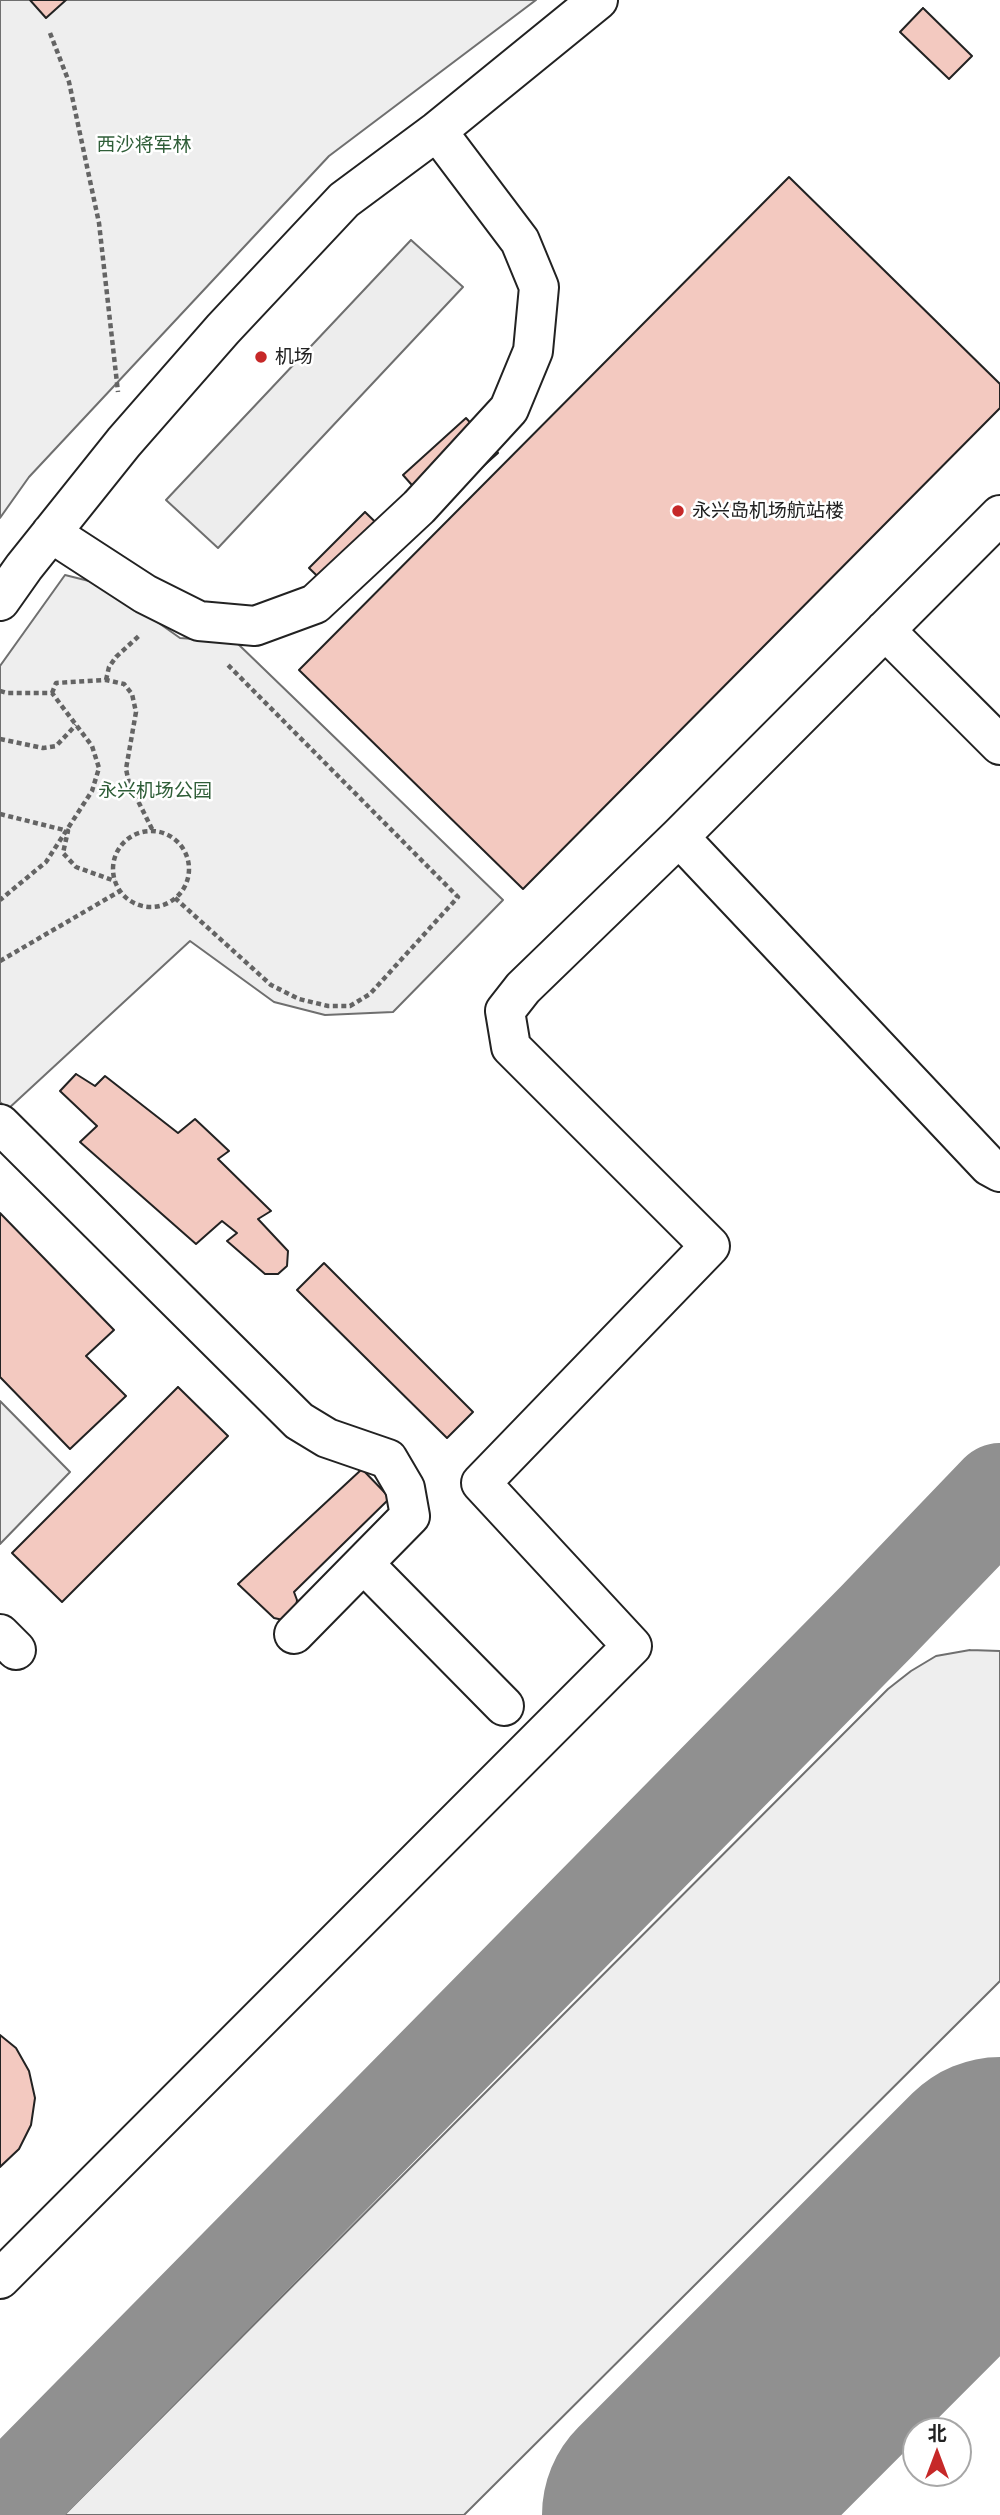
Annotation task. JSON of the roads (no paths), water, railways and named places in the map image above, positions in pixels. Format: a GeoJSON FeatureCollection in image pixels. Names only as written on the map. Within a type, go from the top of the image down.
{"type":"FeatureCollection","features":[{"type":"Feature","properties":{"kind":"street"},"geometry":{"type":"LineString","coordinates":[[0,601],[124,442],[223,329],[344,200],[437,131],[598,0]]}},
{"type":"Feature","properties":{"kind":"street"},"geometry":{"type":"LineString","coordinates":[[51,533],[145,594],[200,621],[255,626],[315,604],[419,507],[509,409],[533,351],[539,287],[520,241],[437,131]]}},
{"type":"Feature","properties":{"kind":"street"},"geometry":{"type":"LineString","coordinates":[[0,2279],[632,1646],[481,1483],[710,1246],[511,1047],[505,1011],[523,988],[679,837],[1000,515]]}},
{"type":"Feature","properties":{"kind":"street"},"geometry":{"type":"LineString","coordinates":[[885,630],[1000,745]]}},
{"type":"Feature","properties":{"kind":"street"},"geometry":{"type":"LineString","coordinates":[[679,837],[989,1166],[1000,1172]]}},
{"type":"Feature","properties":{"kind":"street"},"geometry":{"type":"LineString","coordinates":[[0,1124],[299,1421],[327,1438],[388,1459],[405,1488],[410,1516],[294,1634]]}},
{"type":"Feature","properties":{"kind":"street"},"geometry":{"type":"LineString","coordinates":[[364,1563],[504,1706]]}},
{"type":"Feature","properties":{"kind":"place","name":"机场"},"geometry":{"type":"Point","coordinates":[261,357]}},
{"type":"Feature","properties":{"kind":"place","name":"永兴岛机场航站楼"},"geometry":{"type":"Point","coordinates":[678,511]}},
{"type":"Feature","properties":{"kind":"park label","name":"西沙将军林"},"geometry":{"type":"Point","coordinates":[144,145]}},
{"type":"Feature","properties":{"kind":"park label","name":"永兴机场公园"},"geometry":{"type":"Point","coordinates":[155,791]}}]}
